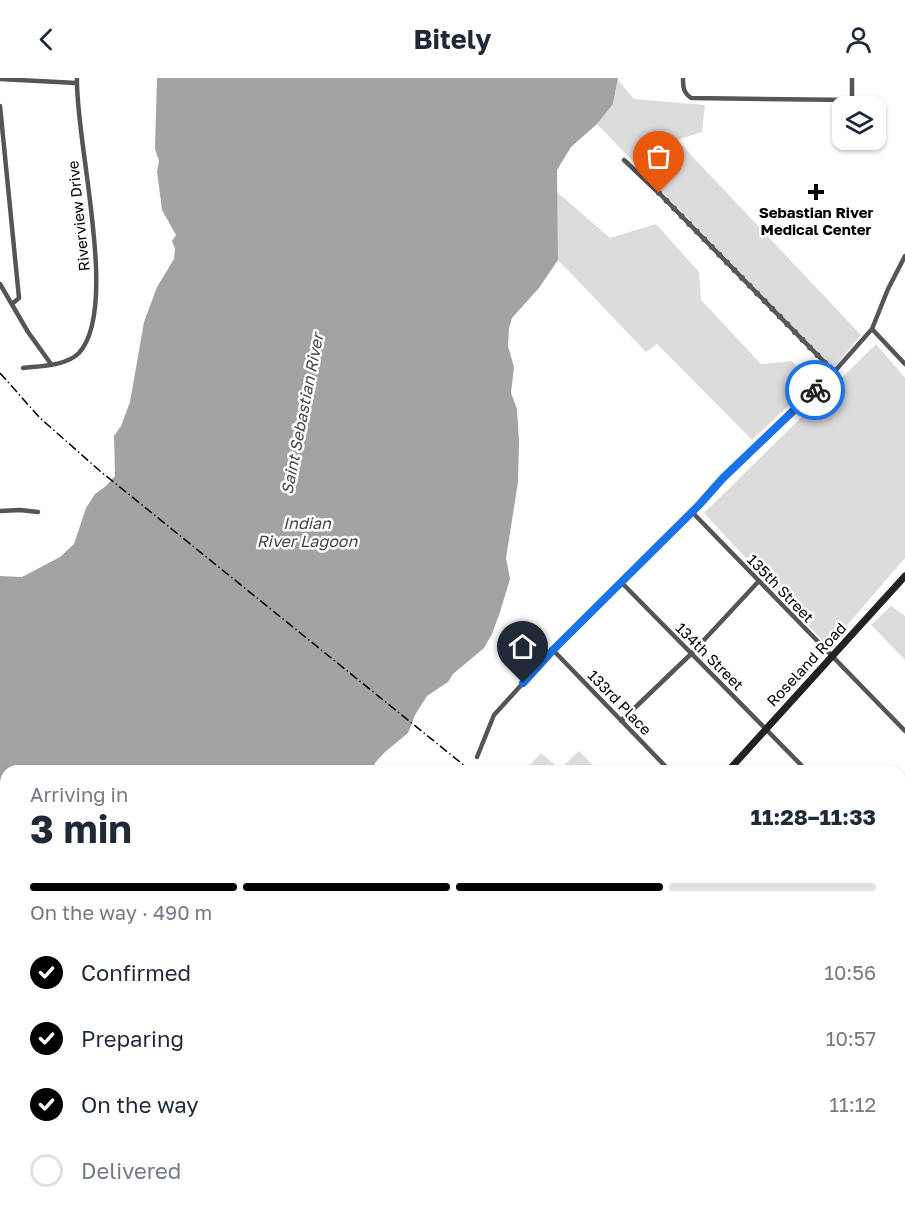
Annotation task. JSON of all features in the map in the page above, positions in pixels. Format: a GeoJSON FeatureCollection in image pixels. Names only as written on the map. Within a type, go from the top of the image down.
{"type":"FeatureCollection","features":[{"type":"Feature","properties":{"kind":"main road","name":"Roseland Road"},"geometry":{"type":"LineString","coordinates":[[733,765],[905,576]]}},
{"type":"Feature","properties":{"kind":"street"},"geometry":{"type":"LineString","coordinates":[[683,78],[686,94],[691,98],[852,100],[852,78]]}},
{"type":"Feature","properties":{"kind":"street"},"geometry":{"type":"LineString","coordinates":[[0,79],[76,81]]}},
{"type":"Feature","properties":{"kind":"street","name":"Riverview Drive"},"geometry":{"type":"LineString","coordinates":[[22,368],[68,361],[78,353],[93,325],[96,308],[96,259],[76,81]]}},
{"type":"Feature","properties":{"kind":"street"},"geometry":{"type":"LineString","coordinates":[[0,106],[19,298],[12,303]]}},
{"type":"Feature","properties":{"kind":"street"},"geometry":{"type":"LineString","coordinates":[[624,160],[834,372]]}},
{"type":"Feature","properties":{"kind":"street"},"geometry":{"type":"LineString","coordinates":[[477,757],[494,715],[553,650],[622,583],[723,478],[834,372],[872,329],[888,289],[905,256]]}},
{"type":"Feature","properties":{"kind":"street"},"geometry":{"type":"LineString","coordinates":[[0,284],[28,332],[51,364]]}},
{"type":"Feature","properties":{"kind":"street"},"geometry":{"type":"LineString","coordinates":[[872,329],[905,364]]}},
{"type":"Feature","properties":{"kind":"street"},"geometry":{"type":"LineString","coordinates":[[0,511],[38,512]]}},
{"type":"Feature","properties":{"kind":"street","name":"135th Street"},"geometry":{"type":"LineString","coordinates":[[692,512],[905,731]]}},
{"type":"Feature","properties":{"kind":"street"},"geometry":{"type":"LineString","coordinates":[[621,721],[692,654],[758,582]]}},
{"type":"Feature","properties":{"kind":"street","name":"134th Street"},"geometry":{"type":"LineString","coordinates":[[622,583],[801,765]]}},
{"type":"Feature","properties":{"kind":"street","name":"133rd Place"},"geometry":{"type":"LineString","coordinates":[[553,650],[664,765]]}},
{"type":"Feature","properties":{"kind":"shaded area"},"geometry":{"type":"Polygon","coordinates":[[[618,80],[634,99],[705,105],[702,132],[677,140],[861,335],[833,369],[597,124],[613,104],[618,80]]]}},
{"type":"Feature","properties":{"kind":"shaded area"},"geometry":{"type":"Polygon","coordinates":[[[557,192],[610,238],[656,224],[699,272],[701,300],[761,364],[792,361],[813,383],[752,440],[657,344],[646,352],[558,260],[557,192]]]}},
{"type":"Feature","properties":{"kind":"shaded area"},"geometry":{"type":"Polygon","coordinates":[[[876,344],[905,378],[905,558],[837,637],[822,640],[704,513],[876,344]]]}},
{"type":"Feature","properties":{"kind":"shaded area"},"geometry":{"type":"Polygon","coordinates":[[[891,606],[905,616],[905,660],[871,625],[891,606]]]}},
{"type":"Feature","properties":{"kind":"shaded area"},"geometry":{"type":"Polygon","coordinates":[[[579,751],[593,765],[564,765],[579,751]]]}},
{"type":"Feature","properties":{"kind":"shaded area"},"geometry":{"type":"Polygon","coordinates":[[[541,753],[555,765],[530,765],[541,753]]]}},
{"type":"Feature","properties":{"kind":"water","name":"Indian River Lagoon"},"geometry":{"type":"Polygon","coordinates":[[[157,78],[618,78],[613,104],[597,124],[571,147],[557,170],[558,260],[539,288],[512,318],[509,328],[508,346],[514,367],[511,393],[517,409],[519,442],[518,482],[506,558],[510,579],[500,612],[484,648],[453,674],[448,682],[427,696],[415,715],[408,733],[385,752],[374,765],[0,765],[0,576],[22,577],[60,557],[74,544],[86,508],[95,494],[115,476],[114,436],[121,426],[130,402],[144,322],[157,287],[174,259],[175,249],[172,241],[176,235],[162,210],[157,171],[159,161],[155,149],[157,78]]]}},
{"type":"Feature","properties":{"kind":"railway"},"geometry":{"type":"LineString","coordinates":[[0,373],[40,418],[100,471],[464,765]]}},
{"type":"Feature","properties":{"kind":"way so far"},"geometry":{"type":"LineString","coordinates":[[659,193],[834,372],[815,390]]}},
{"type":"Feature","properties":{"kind":"place","name":"Sebastian River Medical Center"},"geometry":{"type":"Point","coordinates":[816,192]}},
{"type":"Feature","properties":{"kind":"route"},"geometry":{"type":"LineString","coordinates":[[523,683],[723,478],[815,390]]}},
{"type":"Feature","properties":{"kind":"water label","name":"Saint Sebastian River"},"geometry":{"type":"Point","coordinates":[302,414]}}]}
